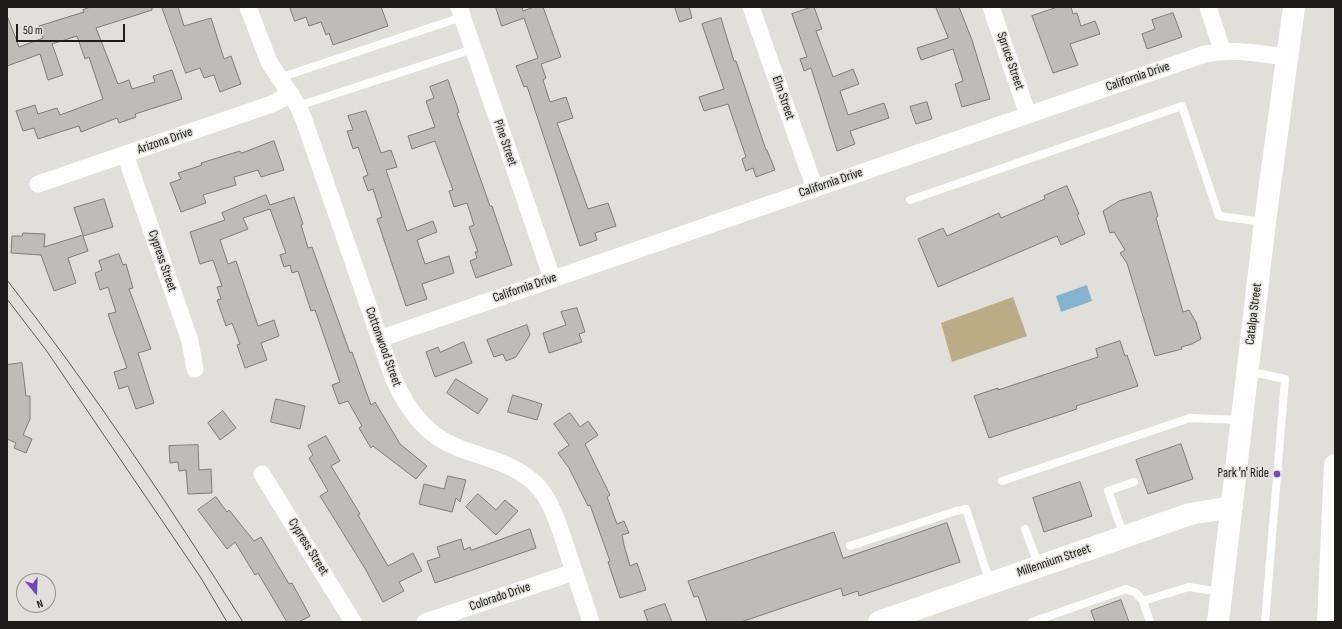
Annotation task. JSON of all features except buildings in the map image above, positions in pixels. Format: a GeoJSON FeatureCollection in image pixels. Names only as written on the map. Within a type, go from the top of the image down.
{"type":"FeatureCollection","features":[{"type":"Feature","properties":{"kind":"main road","name":"Catalpa Street"},"geometry":{"type":"LineString","coordinates":[[1218,622],[1265,222],[1294,7]]}},
{"type":"Feature","properties":{"kind":"main road"},"geometry":{"type":"LineString","coordinates":[[1328,622],[1335,465]]}},
{"type":"Feature","properties":{"kind":"main road","name":"Millennium Street"},"geometry":{"type":"LineString","coordinates":[[878,622],[1190,514],[1232,507]]}},
{"type":"Feature","properties":{"kind":"street","name":"Cottonwood Street"},"geometry":{"type":"LineString","coordinates":[[248,7],[259,40],[279,78],[294,100],[379,339],[394,380],[404,401],[417,420],[439,438],[457,448],[507,464],[525,475],[540,489],[554,512],[591,622]]}},
{"type":"Feature","properties":{"kind":"street","name":"Elm Street"},"geometry":{"type":"LineString","coordinates":[[751,7],[815,189]]}},
{"type":"Feature","properties":{"kind":"street","name":"Spruce Street"},"geometry":{"type":"LineString","coordinates":[[991,7],[1028,115]]}},
{"type":"Feature","properties":{"kind":"street"},"geometry":{"type":"LineString","coordinates":[[1208,7],[1222,50]]}},
{"type":"Feature","properties":{"kind":"street","name":"Pine Street"},"geometry":{"type":"LineString","coordinates":[[460,12],[552,278]]}},
{"type":"Feature","properties":{"kind":"street","name":"California Drive"},"geometry":{"type":"LineString","coordinates":[[379,339],[552,278],[1205,54],[1222,50],[1288,58]]}},
{"type":"Feature","properties":{"kind":"street","name":"Arizona Drive"},"geometry":{"type":"LineString","coordinates":[[38,184],[272,104],[294,100]]}},
{"type":"Feature","properties":{"kind":"street","name":"Cypress Street"},"geometry":{"type":"LineString","coordinates":[[125,154],[190,342],[195,369]]}},
{"type":"Feature","properties":{"kind":"street","name":"Cypress Street"},"geometry":{"type":"LineString","coordinates":[[262,474],[352,622]]}},
{"type":"Feature","properties":{"kind":"street","name":"Colorado Drive"},"geometry":{"type":"LineString","coordinates":[[425,622],[574,572]]}},
{"type":"Feature","properties":{"kind":"lane"},"geometry":{"type":"LineString","coordinates":[[279,78],[460,12]]}},
{"type":"Feature","properties":{"kind":"lane"},"geometry":{"type":"LineString","coordinates":[[294,100],[473,49]]}},
{"type":"Feature","properties":{"kind":"lane"},"geometry":{"type":"LineString","coordinates":[[910,200],[1182,106],[1219,216],[1265,222]]}},
{"type":"Feature","properties":{"kind":"lane"},"geometry":{"type":"LineString","coordinates":[[1248,371],[1285,379],[1265,622]]}},
{"type":"Feature","properties":{"kind":"lane"},"geometry":{"type":"LineString","coordinates":[[1002,481],[1190,418],[1242,420]]}},
{"type":"Feature","properties":{"kind":"lane"},"geometry":{"type":"LineString","coordinates":[[1124,537],[1108,491],[1134,482]]}},
{"type":"Feature","properties":{"kind":"lane"},"geometry":{"type":"LineString","coordinates":[[850,546],[966,509],[990,584]]}},
{"type":"Feature","properties":{"kind":"lane"},"geometry":{"type":"LineString","coordinates":[[1025,529],[1039,567]]}},
{"type":"Feature","properties":{"kind":"lane"},"geometry":{"type":"LineString","coordinates":[[1143,601],[1189,587],[1221,592]]}},
{"type":"Feature","properties":{"kind":"lane"},"geometry":{"type":"LineString","coordinates":[[1032,622],[1126,589],[1136,593],[1143,601],[1150,622]]}},
{"type":"Feature","properties":{"kind":"shaded area"},"geometry":{"type":"Polygon","coordinates":[[[1013,297],[1027,336],[952,362],[941,323],[1013,297]]]}},
{"type":"Feature","properties":{"kind":"water"},"geometry":{"type":"Polygon","coordinates":[[[1087,285],[1092,301],[1061,312],[1056,296],[1087,285]]]}},
{"type":"Feature","properties":{"kind":"tram line"},"geometry":{"type":"LineString","coordinates":[[7,280],[39,321],[100,405],[243,622]]}},
{"type":"Feature","properties":{"kind":"tram line"},"geometry":{"type":"LineString","coordinates":[[7,299],[46,350],[201,578],[227,622]]}},
{"type":"Feature","properties":{"kind":"place","name":"Park 'n' Ride"},"geometry":{"type":"Point","coordinates":[1277,474]}}]}
